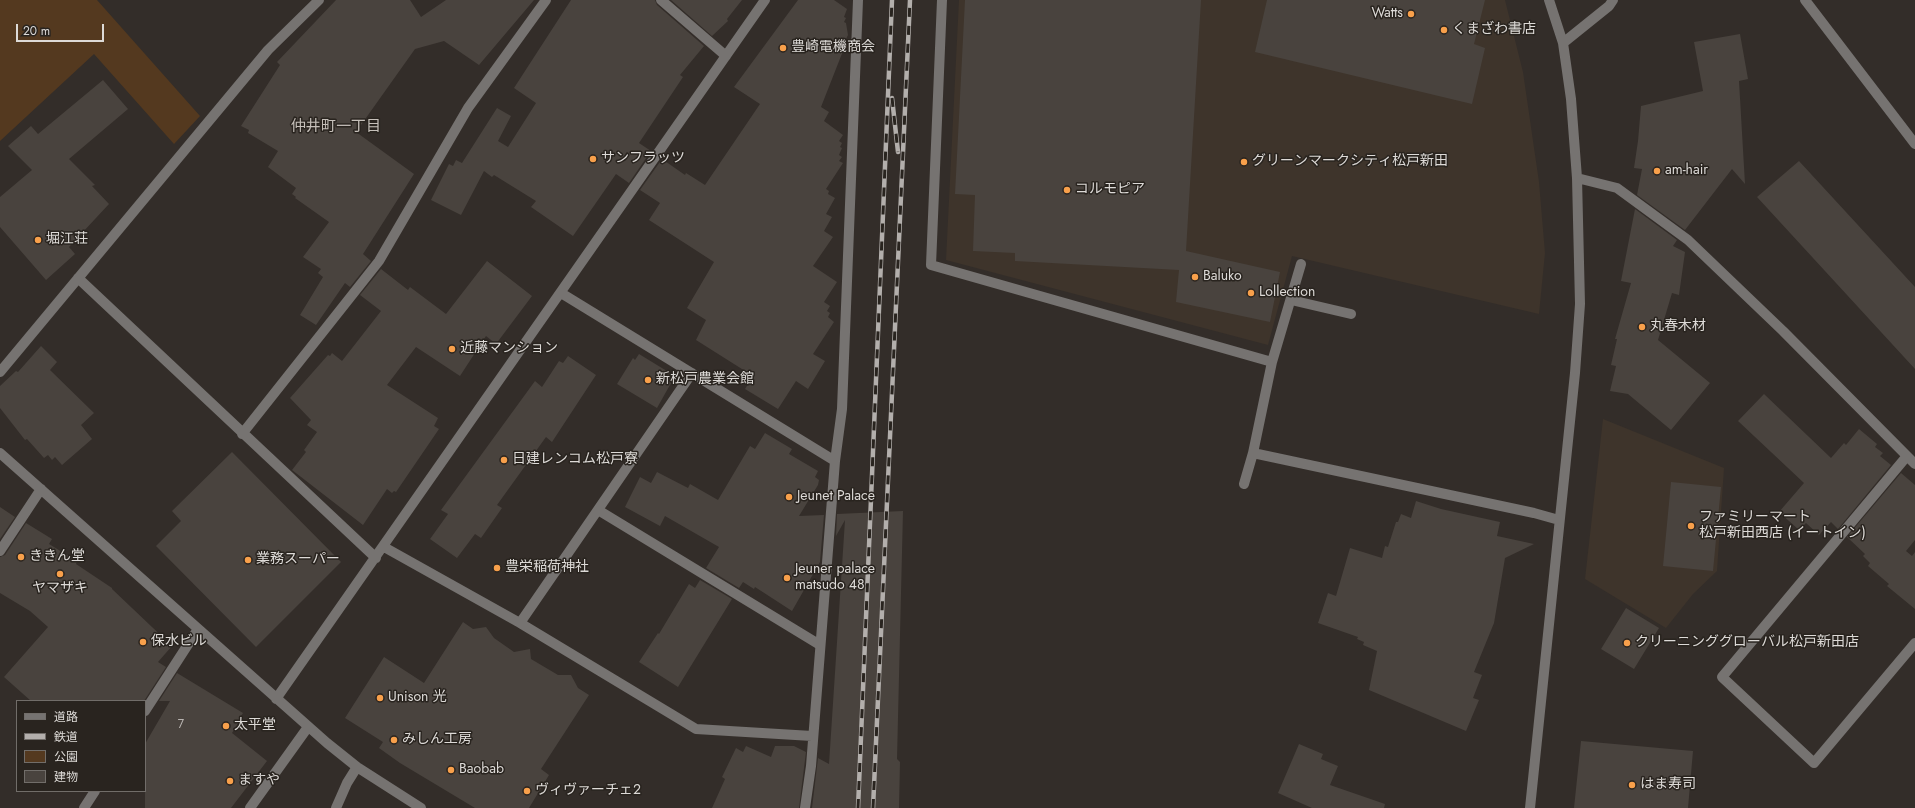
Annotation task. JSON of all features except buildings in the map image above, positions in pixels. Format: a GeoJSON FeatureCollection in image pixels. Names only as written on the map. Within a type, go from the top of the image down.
{"type":"FeatureCollection","features":[{"type":"Feature","properties":{"kind":"street"},"geometry":{"type":"LineString","coordinates":[[0,372],[268,50],[319,0]]}},
{"type":"Feature","properties":{"kind":"street"},"geometry":{"type":"LineString","coordinates":[[242,434],[378,261],[468,108],[546,0]]}},
{"type":"Feature","properties":{"kind":"street"},"geometry":{"type":"LineString","coordinates":[[661,0],[726,56]]}},
{"type":"Feature","properties":{"kind":"street"},"geometry":{"type":"LineString","coordinates":[[276,699],[384,547],[765,0]]}},
{"type":"Feature","properties":{"kind":"street"},"geometry":{"type":"LineString","coordinates":[[805,808],[811,766],[812,736],[834,462],[842,409],[858,0]]}},
{"type":"Feature","properties":{"kind":"street"},"geometry":{"type":"LineString","coordinates":[[942,0],[930,265],[1272,362]]}},
{"type":"Feature","properties":{"kind":"street"},"geometry":{"type":"LineString","coordinates":[[1530,808],[1575,373],[1580,304],[1577,178],[1571,98],[1563,43],[1549,0]]}},
{"type":"Feature","properties":{"kind":"street"},"geometry":{"type":"LineString","coordinates":[[1563,43],[1609,6],[1613,0]]}},
{"type":"Feature","properties":{"kind":"street"},"geometry":{"type":"LineString","coordinates":[[1805,0],[1915,144]]}},
{"type":"Feature","properties":{"kind":"street"},"geometry":{"type":"LineString","coordinates":[[1577,178],[1617,188],[1688,240],[1783,331],[1915,464]]}},
{"type":"Feature","properties":{"kind":"street"},"geometry":{"type":"LineString","coordinates":[[1244,484],[1253,453],[1272,362],[1301,264]]}},
{"type":"Feature","properties":{"kind":"street"},"geometry":{"type":"LineString","coordinates":[[78,278],[242,434],[376,558]]}},
{"type":"Feature","properties":{"kind":"street"},"geometry":{"type":"LineString","coordinates":[[561,293],[834,462]]}},
{"type":"Feature","properties":{"kind":"street"},"geometry":{"type":"LineString","coordinates":[[1291,300],[1351,314]]}},
{"type":"Feature","properties":{"kind":"street"},"geometry":{"type":"LineString","coordinates":[[520,623],[692,373]]}},
{"type":"Feature","properties":{"kind":"street"},"geometry":{"type":"LineString","coordinates":[[0,453],[308,727],[357,767],[421,808]]}},
{"type":"Feature","properties":{"kind":"street"},"geometry":{"type":"LineString","coordinates":[[1253,453],[1534,513],[1559,520]]}},
{"type":"Feature","properties":{"kind":"street"},"geometry":{"type":"LineString","coordinates":[[1907,456],[1722,677],[1814,763],[1915,643]]}},
{"type":"Feature","properties":{"kind":"street"},"geometry":{"type":"LineString","coordinates":[[0,551],[41,489]]}},
{"type":"Feature","properties":{"kind":"street"},"geometry":{"type":"LineString","coordinates":[[598,510],[820,645]]}},
{"type":"Feature","properties":{"kind":"street"},"geometry":{"type":"LineString","coordinates":[[384,547],[520,623],[696,729],[812,736]]}},
{"type":"Feature","properties":{"kind":"street"},"geometry":{"type":"LineString","coordinates":[[146,710],[198,629]]}},
{"type":"Feature","properties":{"kind":"street"},"geometry":{"type":"LineString","coordinates":[[250,808],[308,727]]}},
{"type":"Feature","properties":{"kind":"street"},"geometry":{"type":"LineString","coordinates":[[336,808],[347,783],[357,767]]}},
{"type":"Feature","properties":{"kind":"street"},"geometry":{"type":"LineString","coordinates":[[84,808],[94,792]]}},
{"type":"Feature","properties":{"kind":"shaded area","name":"グリーンマークシティ松戸新田"},"geometry":{"type":"Polygon","coordinates":[[[959,0],[1505,0],[1523,72],[1539,182],[1545,253],[1539,314],[1292,256],[1268,345],[946,260],[959,0]]]}},
{"type":"Feature","properties":{"kind":"shaded area"},"geometry":{"type":"Polygon","coordinates":[[[1603,419],[1724,468],[1717,571],[1693,594],[1666,628],[1585,579],[1603,419]]]}},
{"type":"Feature","properties":{"kind":"green space"},"geometry":{"type":"Polygon","coordinates":[[[0,0],[97,0],[200,116],[174,144],[94,54],[0,141],[0,0]]]}},
{"type":"Feature","properties":{"kind":"railway"},"geometry":{"type":"LineString","coordinates":[[858,808],[892,0]]}},
{"type":"Feature","properties":{"kind":"railway"},"geometry":{"type":"LineString","coordinates":[[873,808],[910,0]]}},
{"type":"Feature","properties":{"kind":"railway"},"geometry":{"type":"LineString","coordinates":[[892,98],[898,152]]}},
{"type":"Feature","properties":{"kind":"place","name":"Watts"},"geometry":{"type":"Point","coordinates":[1411,14]}},
{"type":"Feature","properties":{"kind":"place","name":"くまざわ書店"},"geometry":{"type":"Point","coordinates":[1444,30]}},
{"type":"Feature","properties":{"kind":"place","name":"豊崎電機商会"},"geometry":{"type":"Point","coordinates":[783,48]}},
{"type":"Feature","properties":{"kind":"place","name":"サンフラッツ"},"geometry":{"type":"Point","coordinates":[593,159]}},
{"type":"Feature","properties":{"kind":"place","name":"グリーンマークシティ松戸新田"},"geometry":{"type":"Point","coordinates":[1244,162]}},
{"type":"Feature","properties":{"kind":"place","name":"am-hair"},"geometry":{"type":"Point","coordinates":[1657,171]}},
{"type":"Feature","properties":{"kind":"place","name":"コルモピア"},"geometry":{"type":"Point","coordinates":[1067,190]}},
{"type":"Feature","properties":{"kind":"place","name":"堀江荘"},"geometry":{"type":"Point","coordinates":[38,240]}},
{"type":"Feature","properties":{"kind":"place","name":"Baluko"},"geometry":{"type":"Point","coordinates":[1195,277]}},
{"type":"Feature","properties":{"kind":"place","name":"Lollection"},"geometry":{"type":"Point","coordinates":[1251,293]}},
{"type":"Feature","properties":{"kind":"place","name":"丸春木材"},"geometry":{"type":"Point","coordinates":[1642,327]}},
{"type":"Feature","properties":{"kind":"place","name":"近藤マンション"},"geometry":{"type":"Point","coordinates":[452,349]}},
{"type":"Feature","properties":{"kind":"place","name":"新松戸農業会館"},"geometry":{"type":"Point","coordinates":[648,380]}},
{"type":"Feature","properties":{"kind":"place","name":"日建レンコム松戸寮"},"geometry":{"type":"Point","coordinates":[504,460]}},
{"type":"Feature","properties":{"kind":"place","name":"Jeunet Palace"},"geometry":{"type":"Point","coordinates":[789,497]}},
{"type":"Feature","properties":{"kind":"place","name":"ファミリーマート 松戸新田西店 (イートイン)"},"geometry":{"type":"Point","coordinates":[1691,526]}},
{"type":"Feature","properties":{"kind":"place","name":"ききん堂"},"geometry":{"type":"Point","coordinates":[21,557]}},
{"type":"Feature","properties":{"kind":"place","name":"業務スーパー"},"geometry":{"type":"Point","coordinates":[248,560]}},
{"type":"Feature","properties":{"kind":"place","name":"豊栄稲荷神社"},"geometry":{"type":"Point","coordinates":[497,568]}},
{"type":"Feature","properties":{"kind":"place","name":"ヤマザキ"},"geometry":{"type":"Point","coordinates":[60,574]}},
{"type":"Feature","properties":{"kind":"place","name":"Jeuner palace matsudo 48"},"geometry":{"type":"Point","coordinates":[787,578]}},
{"type":"Feature","properties":{"kind":"place","name":"保水ビル"},"geometry":{"type":"Point","coordinates":[143,642]}},
{"type":"Feature","properties":{"kind":"place","name":"クリーニンググローバル松戸新田店"},"geometry":{"type":"Point","coordinates":[1627,643]}},
{"type":"Feature","properties":{"kind":"place","name":"Unison 光"},"geometry":{"type":"Point","coordinates":[380,698]}},
{"type":"Feature","properties":{"kind":"place","name":"太平堂"},"geometry":{"type":"Point","coordinates":[226,726]}},
{"type":"Feature","properties":{"kind":"place","name":"みしん工房"},"geometry":{"type":"Point","coordinates":[394,740]}},
{"type":"Feature","properties":{"kind":"place","name":"Baobab"},"geometry":{"type":"Point","coordinates":[451,770]}},
{"type":"Feature","properties":{"kind":"place","name":"ますや"},"geometry":{"type":"Point","coordinates":[230,781]}},
{"type":"Feature","properties":{"kind":"place","name":"はま寿司"},"geometry":{"type":"Point","coordinates":[1632,785]}},
{"type":"Feature","properties":{"kind":"place","name":"ヴィヴァーチェ2"},"geometry":{"type":"Point","coordinates":[527,791]}},
{"type":"Feature","properties":{"kind":"district","name":"仲井町一丁目"},"geometry":{"type":"Point","coordinates":[336,127]}}]}
